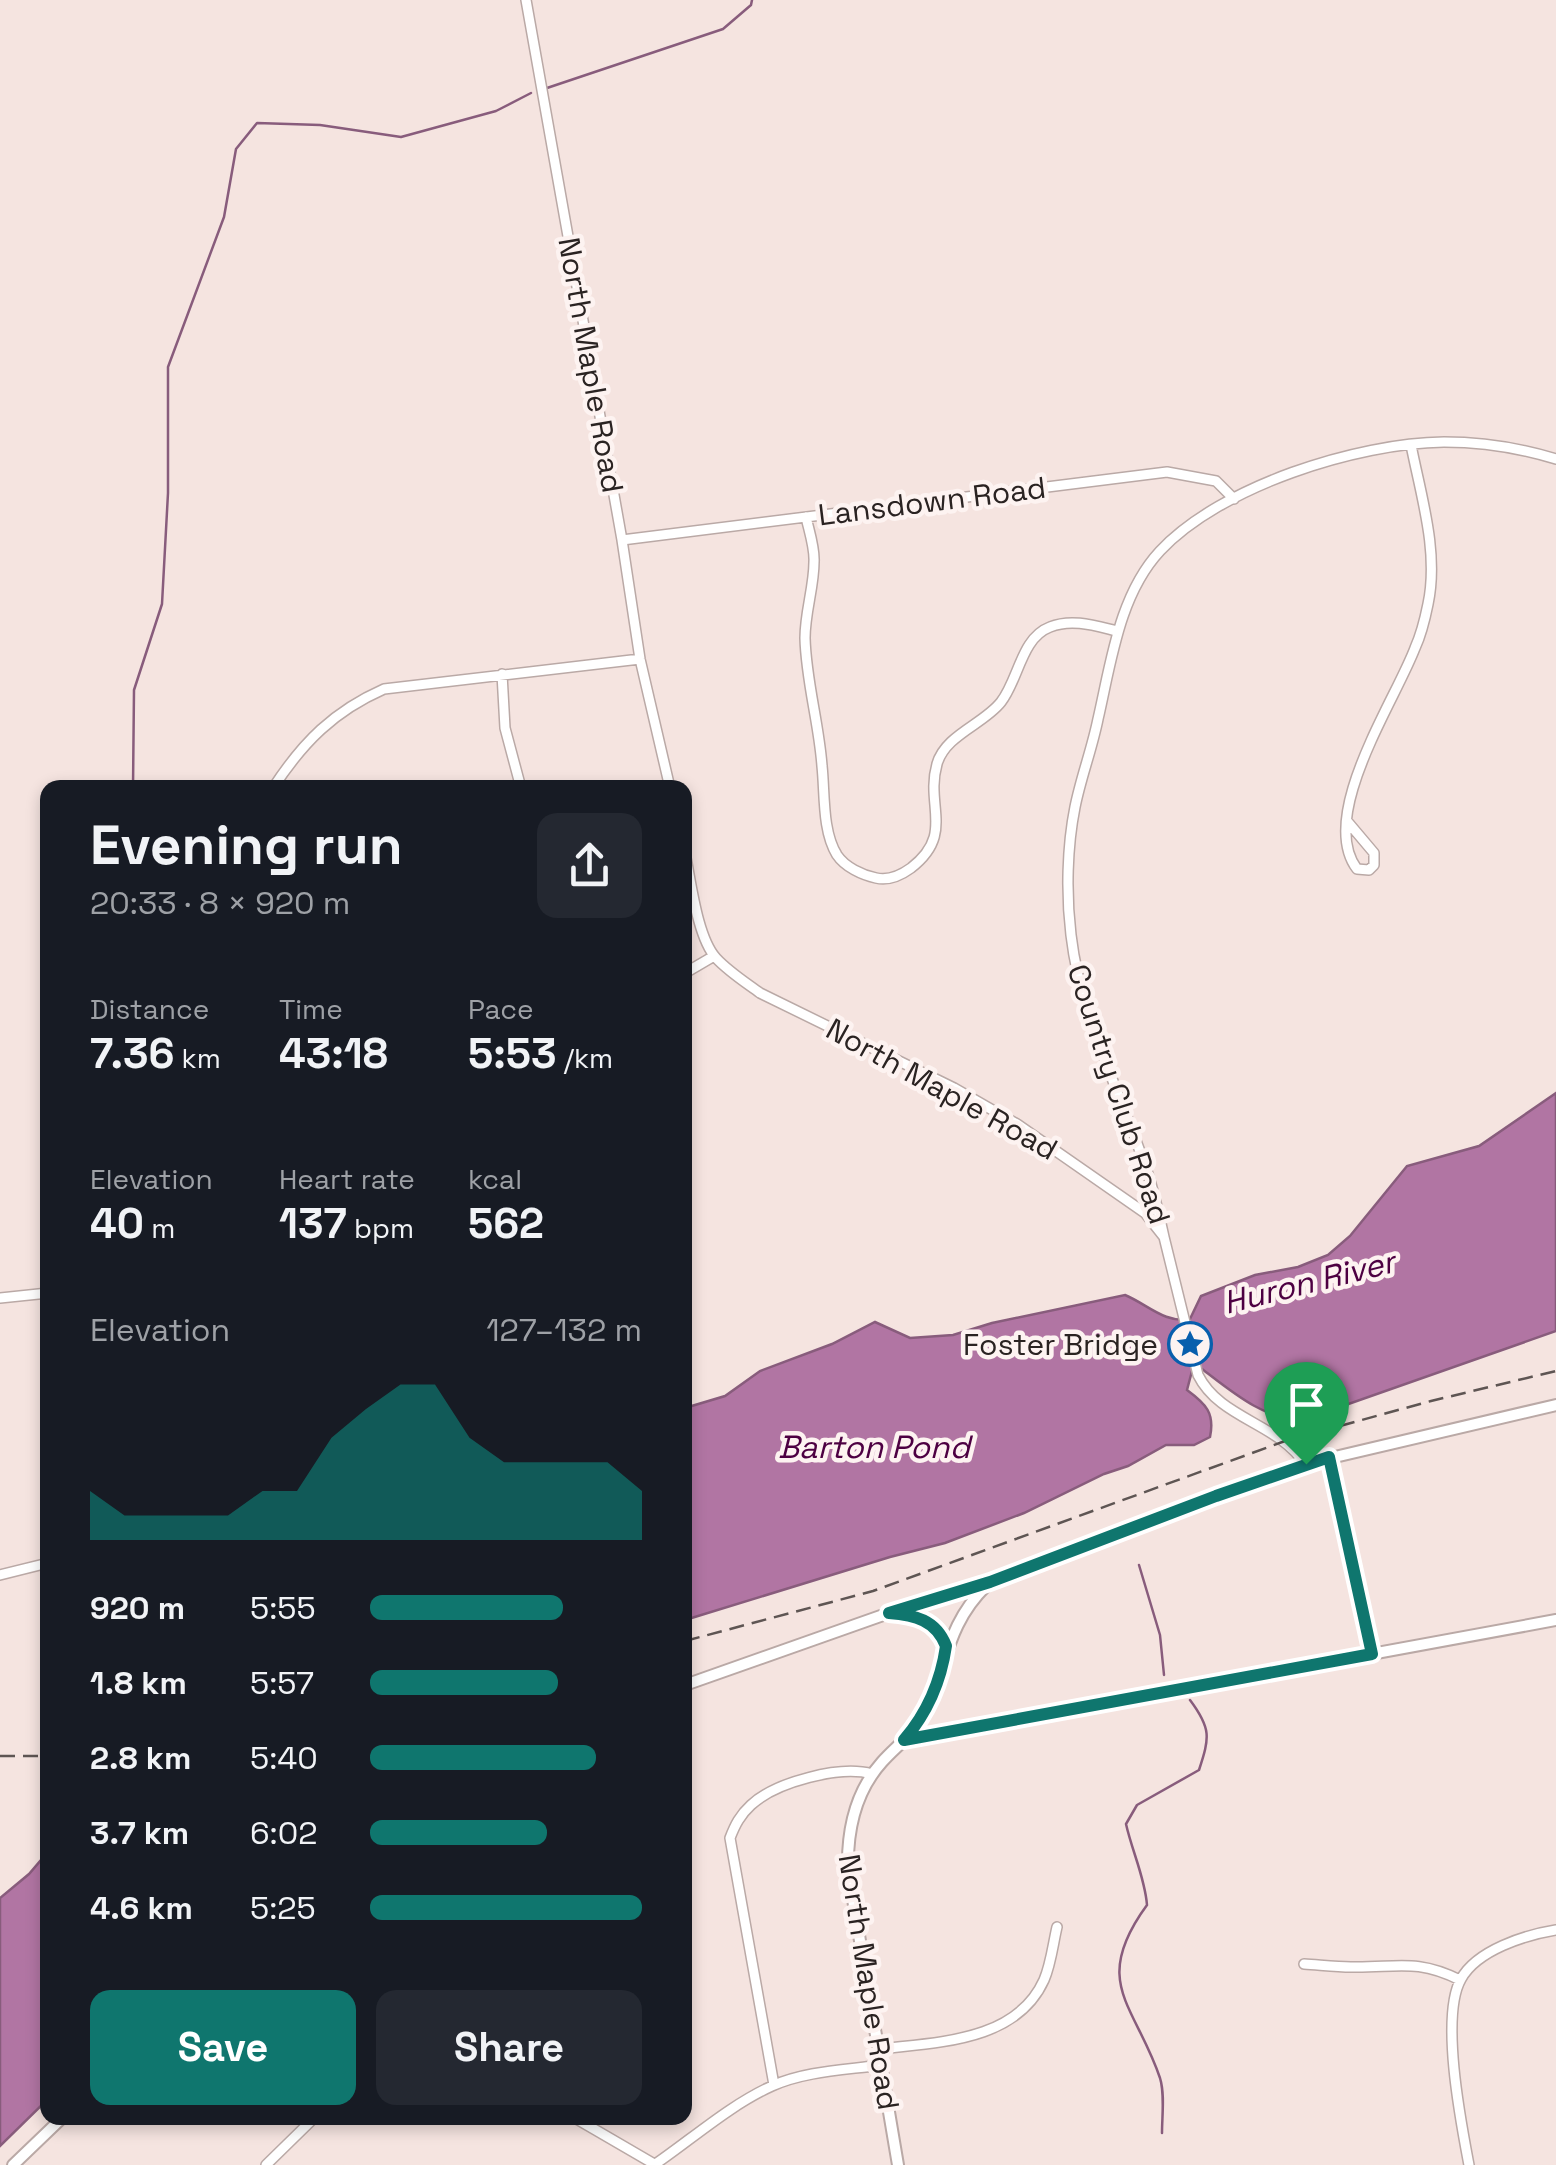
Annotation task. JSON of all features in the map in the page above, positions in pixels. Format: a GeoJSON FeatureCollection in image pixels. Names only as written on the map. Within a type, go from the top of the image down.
{"type":"FeatureCollection","features":[{"type":"Feature","properties":{"kind":"street","name":"North Maple Road"},"geometry":{"type":"LineString","coordinates":[[526,0],[640,659],[668,780]]}},
{"type":"Feature","properties":{"kind":"street","name":"Country Club Road"},"geometry":{"type":"LineString","coordinates":[[1164,1237],[1143,1158],[1078,988],[1070,931],[1074,808],[1117,632],[1142,577],[1159,552],[1234,498],[1306,469],[1377,450],[1442,442],[1486,444],[1556,459]]}},
{"type":"Feature","properties":{"kind":"street"},"geometry":{"type":"LineString","coordinates":[[1347,821],[1374,853],[1374,865],[1369,870],[1354,866],[1347,821],[1350,793],[1416,646],[1432,566],[1411,445]]}},
{"type":"Feature","properties":{"kind":"street","name":"Lansdown Road"},"geometry":{"type":"LineString","coordinates":[[622,540],[1167,472],[1216,481],[1234,498]]}},
{"type":"Feature","properties":{"kind":"street"},"geometry":{"type":"LineString","coordinates":[[806,517],[815,559],[805,635],[828,826],[836,854],[849,867],[868,876],[881,880],[901,876],[922,859],[938,830],[937,762],[947,746],[994,711],[1006,696],[1038,634],[1050,626],[1071,622],[1117,632]]}},
{"type":"Feature","properties":{"kind":"street"},"geometry":{"type":"LineString","coordinates":[[278,780],[297,752],[330,718],[353,702],[384,689],[640,659]]}},
{"type":"Feature","properties":{"kind":"street"},"geometry":{"type":"LineString","coordinates":[[502,674],[506,728],[519,780]]}},
{"type":"Feature","properties":{"kind":"street"},"geometry":{"type":"LineString","coordinates":[[692,883],[705,938],[714,956],[692,969]]}},
{"type":"Feature","properties":{"kind":"street","name":"North Maple Road"},"geometry":{"type":"LineString","coordinates":[[714,956],[760,993],[954,1088],[1017,1124],[1146,1212],[1164,1237],[1198,1375],[1213,1398],[1274,1432],[1306,1464]]}},
{"type":"Feature","properties":{"kind":"street"},"geometry":{"type":"LineString","coordinates":[[0,1298],[40,1294]]}},
{"type":"Feature","properties":{"kind":"street"},"geometry":{"type":"LineString","coordinates":[[692,1683],[889,1613],[990,1582],[1306,1464],[1556,1404]]}},
{"type":"Feature","properties":{"kind":"street"},"geometry":{"type":"LineString","coordinates":[[1329,1457],[1372,1654]]}},
{"type":"Feature","properties":{"kind":"street"},"geometry":{"type":"LineString","coordinates":[[0,1575],[40,1565]]}},
{"type":"Feature","properties":{"kind":"street","name":"North Maple Road"},"geometry":{"type":"LineString","coordinates":[[898,2165],[848,1870],[847,1844],[851,1821],[872,1774],[921,1720],[943,1666],[946,1646],[968,1604],[990,1582]]}},
{"type":"Feature","properties":{"kind":"street"},"geometry":{"type":"LineString","coordinates":[[889,1613],[912,1615],[933,1625],[946,1646]]}},
{"type":"Feature","properties":{"kind":"street"},"geometry":{"type":"LineString","coordinates":[[904,1740],[1556,1620]]}},
{"type":"Feature","properties":{"kind":"street"},"geometry":{"type":"LineString","coordinates":[[774,2085],[730,1838],[737,1819],[754,1801],[777,1790],[833,1771],[872,1774]]}},
{"type":"Feature","properties":{"kind":"street"},"geometry":{"type":"LineString","coordinates":[[879,2049],[975,2035],[1019,2014],[1044,1979],[1058,1927]]}},
{"type":"Feature","properties":{"kind":"street"},"geometry":{"type":"LineString","coordinates":[[1469,2165],[1452,2036],[1453,2005],[1460,1980],[1478,1960],[1516,1942],[1556,1930]]}},
{"type":"Feature","properties":{"kind":"street"},"geometry":{"type":"LineString","coordinates":[[1304,1964],[1355,1968],[1404,1963],[1431,1968],[1460,1980]]}},
{"type":"Feature","properties":{"kind":"street"},"geometry":{"type":"LineString","coordinates":[[587,2125],[654,2165],[774,2085],[816,2074],[881,2065]]}},
{"type":"Feature","properties":{"kind":"street"},"geometry":{"type":"LineString","coordinates":[[14,2165],[55,2125]]}},
{"type":"Feature","properties":{"kind":"street"},"geometry":{"type":"LineString","coordinates":[[266,2165],[307,2125]]}},
{"type":"Feature","properties":{"kind":"water","name":"Barton Pond"},"geometry":{"type":"Polygon","coordinates":[[[1556,1093],[1556,1331],[1303,1420],[1262,1410],[1202,1369],[1192,1371],[1187,1390],[1204,1405],[1211,1422],[1210,1437],[1194,1445],[1166,1445],[1024,1513],[945,1543],[692,1618],[692,1406],[725,1396],[760,1371],[832,1344],[875,1322],[910,1338],[953,1335],[1125,1295],[1172,1319],[1190,1319],[1201,1296],[1255,1275],[1298,1267],[1328,1255],[1350,1236],[1407,1166],[1479,1146],[1556,1093]]]}},
{"type":"Feature","properties":{"kind":"water"},"geometry":{"type":"Polygon","coordinates":[[[40,1861],[40,2107],[0,2146],[0,1898],[40,1861]]]}},
{"type":"Feature","properties":{"kind":"waterway"},"geometry":{"type":"LineString","coordinates":[[547,88],[723,29],[752,0]]}},
{"type":"Feature","properties":{"kind":"waterway"},"geometry":{"type":"LineString","coordinates":[[133,780],[134,690],[162,604],[168,493],[168,367],[224,217],[236,149],[257,123],[320,125],[401,137],[496,111],[531,93]]}},
{"type":"Feature","properties":{"kind":"waterway"},"geometry":{"type":"LineString","coordinates":[[1139,1565],[1160,1635],[1164,1675]]}},
{"type":"Feature","properties":{"kind":"waterway"},"geometry":{"type":"LineString","coordinates":[[1162,2133],[1160,2078],[1130,2011],[1119,1975],[1121,1955],[1130,1932],[1147,1905],[1126,1824],[1137,1805],[1199,1770],[1206,1733],[1190,1700]]}},
{"type":"Feature","properties":{"kind":"railway"},"geometry":{"type":"LineString","coordinates":[[692,1639],[873,1591],[1285,1441],[1556,1371]]}},
{"type":"Feature","properties":{"kind":"railway"},"geometry":{"type":"LineString","coordinates":[[0,1756],[40,1756]]}},
{"type":"Feature","properties":{"kind":"place","name":"Foster Bridge"},"geometry":{"type":"Point","coordinates":[1190,1344]}},
{"type":"Feature","properties":{"kind":"route"},"geometry":{"type":"LineString","coordinates":[[1329,1457],[1372,1654],[904,1740],[921,1720],[943,1666],[946,1646],[933,1625],[912,1615],[889,1613],[990,1582],[1306,1464],[1329,1457]]}},
{"type":"Feature","properties":{"kind":"water label","name":"Huron River"},"geometry":{"type":"Point","coordinates":[1309,1282]}}]}
